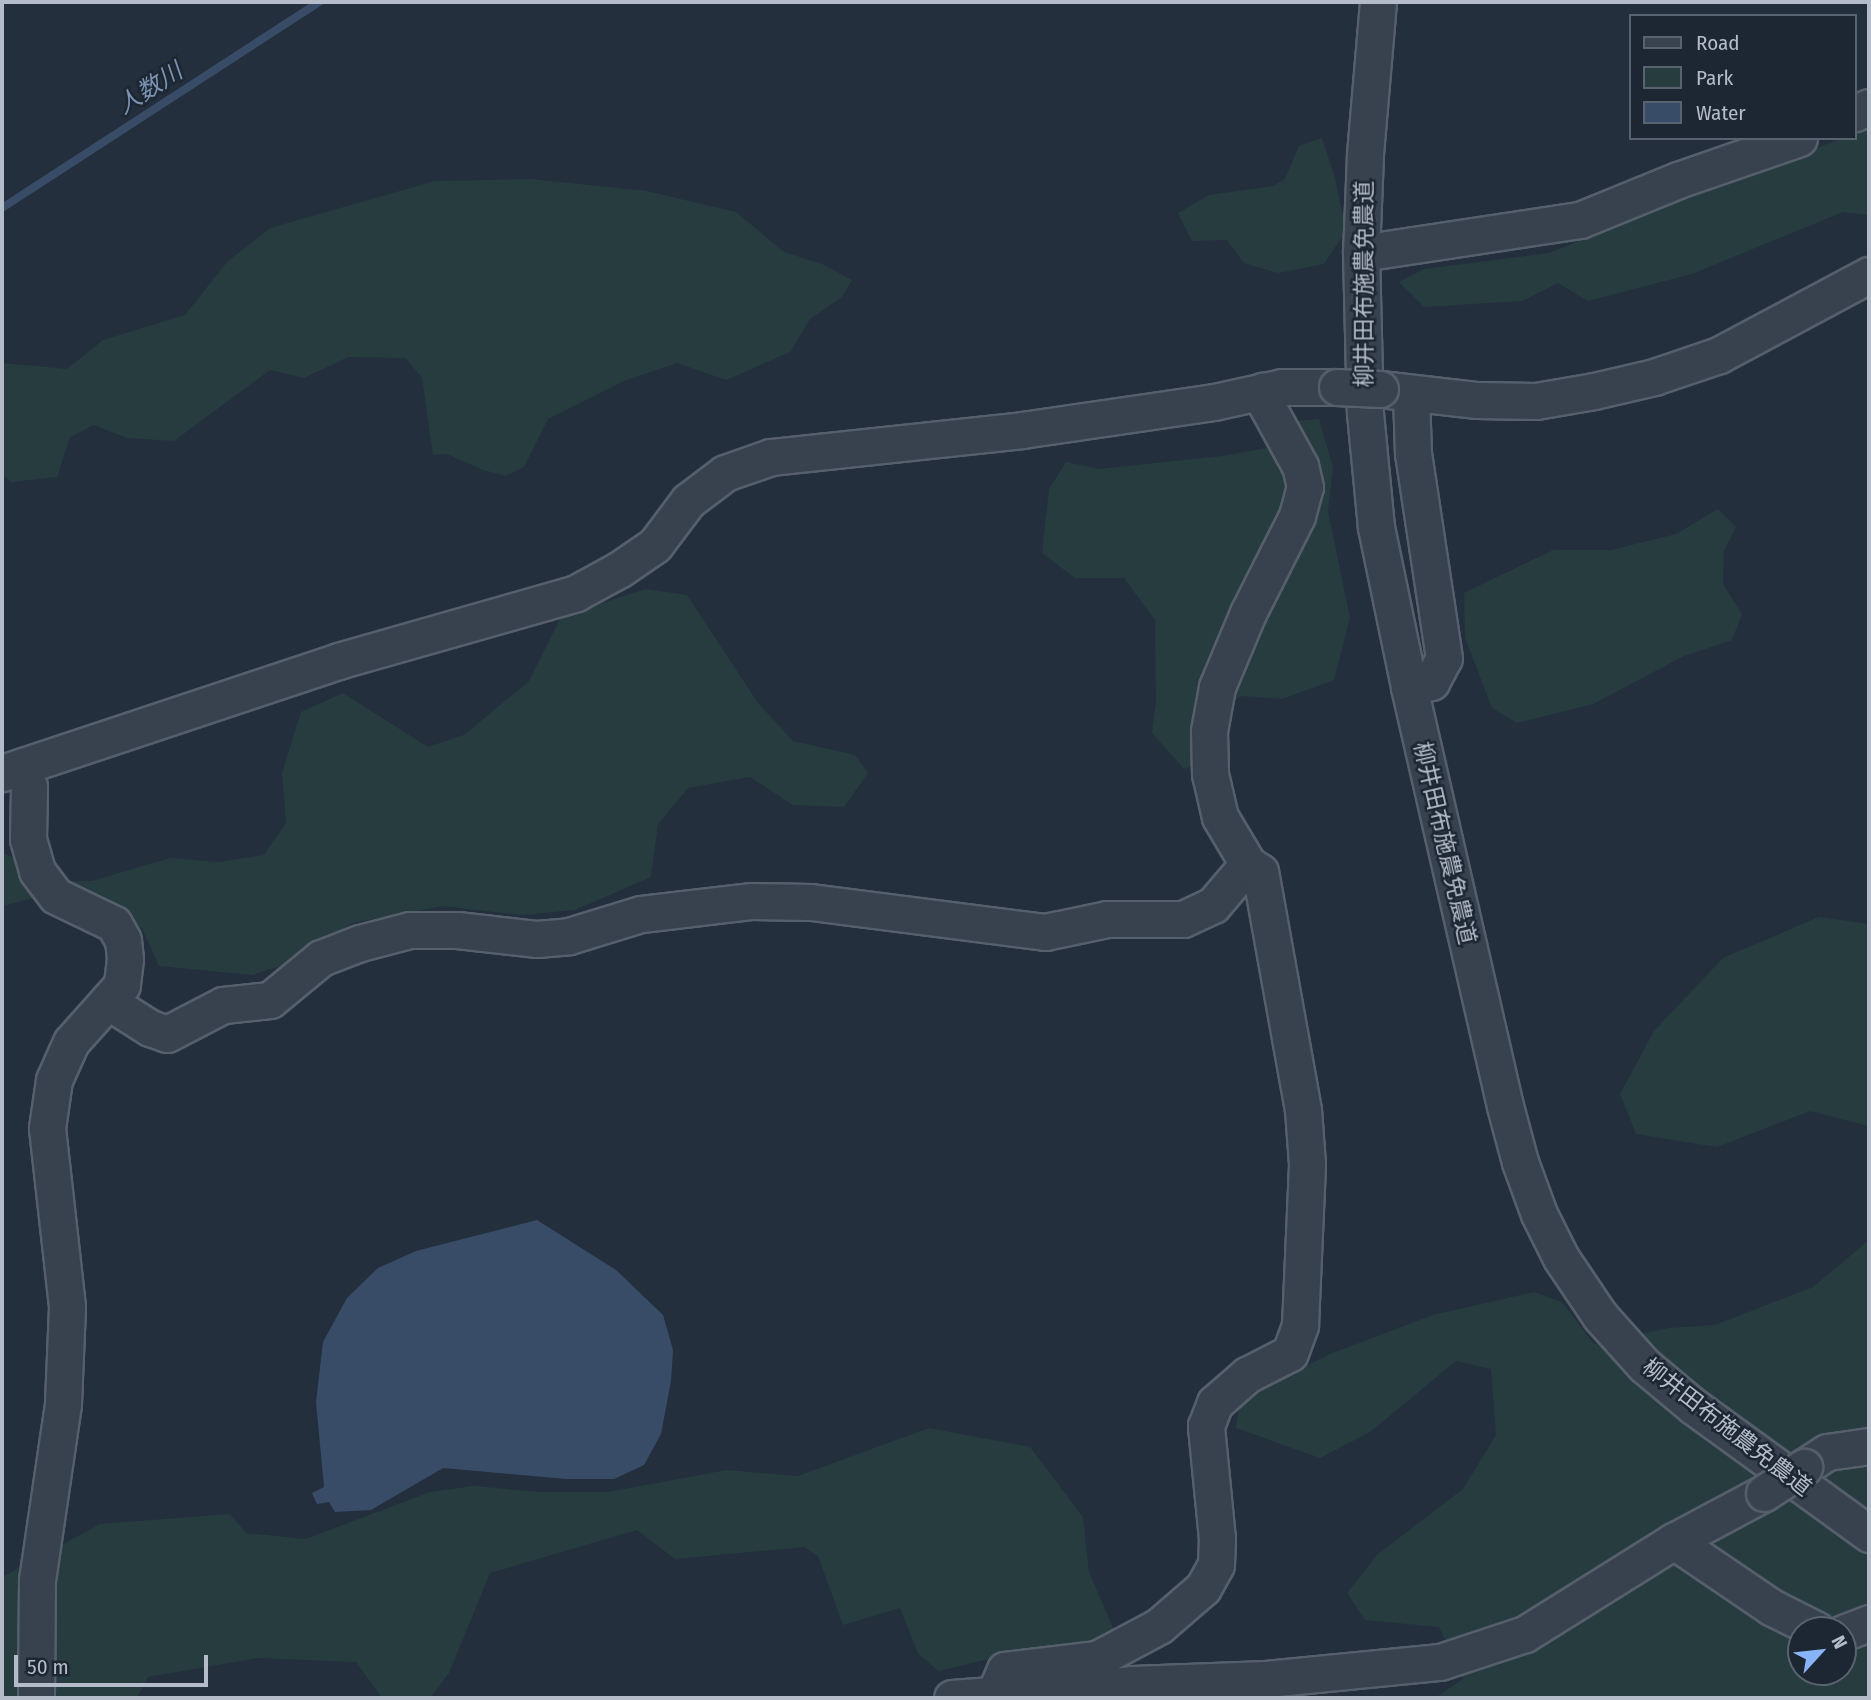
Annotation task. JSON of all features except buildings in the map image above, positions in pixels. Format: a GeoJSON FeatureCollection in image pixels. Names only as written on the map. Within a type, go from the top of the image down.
{"type":"FeatureCollection","features":[{"type":"Feature","properties":{"kind":"street","name":"柳井田布施農免農道"},"geometry":{"type":"LineString","coordinates":[[1378,2],[1365,155],[1361,253],[1365,412],[1376,527],[1409,687],[1504,1106],[1539,1214],[1561,1258],[1600,1317],[1644,1365],[1693,1406],[1869,1534]]}},
{"type":"Feature","properties":{"kind":"street"},"geometry":{"type":"LineString","coordinates":[[1361,253],[1580,220],[1678,180],[1793,140]]}},
{"type":"Feature","properties":{"kind":"street"},"geometry":{"type":"LineString","coordinates":[[36,1698],[37,1581],[63,1404],[66,1307],[47,1128],[54,1080],[71,1042],[122,985],[125,959],[122,940],[114,924],[56,896],[37,871],[27,839],[29,787],[12,770],[338,661],[576,593],[620,569],[655,545],[688,501],[725,473],[771,457],[1022,430],[1214,402],[1263,390],[1337,387],[1477,400],[1536,401],[1654,377],[1718,355],[1869,275]]}},
{"type":"Feature","properties":{"kind":"street"},"geometry":{"type":"LineString","coordinates":[[995,1693],[1005,1670],[1097,1659],[1159,1626],[1203,1588],[1216,1565],[1217,1539],[1206,1426],[1215,1402],[1247,1375],[1290,1353],[1300,1325],[1307,1164],[1303,1110],[1261,872],[1248,864],[1220,817],[1210,774],[1209,731],[1217,687],[1248,613],[1297,516],[1305,487],[1300,466],[1267,406],[1263,390]]}},
{"type":"Feature","properties":{"kind":"street"},"geometry":{"type":"LineString","coordinates":[[1395,391],[1413,454],[1444,659],[1431,682],[1409,687]]}},
{"type":"Feature","properties":{"kind":"street"},"geometry":{"type":"LineString","coordinates":[[109,1002],[150,1028],[167,1034],[223,1005],[270,1000],[321,958],[360,943],[411,930],[457,930],[548,938],[569,936],[641,914],[752,901],[811,902],[1045,932],[1107,919],[1184,919],[1213,905],[1248,864]]}},
{"type":"Feature","properties":{"kind":"street"},"geometry":{"type":"LineString","coordinates":[[952,1698],[995,1693],[1266,1679],[1440,1662],[1525,1634],[1674,1541],[1764,1493],[1827,1452],[1869,1446]]}},
{"type":"Feature","properties":{"kind":"street"},"geometry":{"type":"LineString","coordinates":[[1674,1541],[1771,1607],[1789,1616]]}},
{"type":"Feature","properties":{"kind":"green space"},"geometry":{"type":"Polygon","coordinates":[[[1869,127],[1869,215],[1843,212],[1692,274],[1588,301],[1558,283],[1522,301],[1424,307],[1399,282],[1424,269],[1549,253],[1838,140],[1857,140],[1857,132],[1869,127]]]}},
{"type":"Feature","properties":{"kind":"green space"},"geometry":{"type":"Polygon","coordinates":[[[1322,138],[1335,178],[1346,231],[1324,264],[1278,273],[1244,263],[1227,240],[1192,241],[1178,213],[1209,195],[1273,186],[1285,179],[1299,146],[1322,138]]]}},
{"type":"Feature","properties":{"kind":"green space"},"geometry":{"type":"Polygon","coordinates":[[[532,179],[646,191],[736,212],[784,252],[822,264],[852,280],[842,297],[810,319],[790,352],[726,380],[677,363],[624,381],[548,419],[524,467],[506,476],[483,470],[447,454],[433,455],[422,378],[406,358],[348,357],[304,378],[270,370],[174,441],[127,438],[94,425],[70,437],[57,477],[12,482],[2,475],[2,363],[67,369],[103,340],[185,315],[227,262],[270,228],[435,181],[532,179]]]}},
{"type":"Feature","properties":{"kind":"green space"},"geometry":{"type":"Polygon","coordinates":[[[1319,419],[1333,468],[1328,511],[1350,618],[1334,680],[1282,699],[1242,696],[1205,719],[1197,764],[1184,769],[1152,733],[1156,702],[1155,620],[1124,578],[1075,578],[1042,553],[1049,489],[1066,462],[1099,469],[1222,456],[1267,448],[1296,421],[1319,419]]]}},
{"type":"Feature","properties":{"kind":"green space"},"geometry":{"type":"Polygon","coordinates":[[[1718,509],[1736,527],[1724,551],[1723,584],[1742,614],[1732,640],[1684,656],[1593,704],[1517,723],[1492,708],[1465,638],[1464,593],[1553,550],[1611,550],[1676,534],[1718,509]]]}},
{"type":"Feature","properties":{"kind":"green space"},"geometry":{"type":"Polygon","coordinates":[[[645,589],[687,595],[758,703],[793,741],[855,755],[868,773],[844,807],[793,805],[750,777],[688,788],[658,824],[651,877],[575,910],[522,915],[443,906],[352,923],[299,960],[252,975],[159,966],[142,928],[99,904],[38,897],[2,906],[2,853],[70,881],[92,881],[170,858],[218,862],[264,855],[286,823],[282,773],[301,712],[343,693],[428,747],[464,735],[529,681],[561,617],[645,589]]]}},
{"type":"Feature","properties":{"kind":"green space"},"geometry":{"type":"Polygon","coordinates":[[[1819,917],[1869,924],[1869,1126],[1810,1111],[1717,1147],[1636,1134],[1620,1094],[1654,1031],[1723,958],[1819,917]]]}},
{"type":"Feature","properties":{"kind":"green space"},"geometry":{"type":"Polygon","coordinates":[[[1869,1240],[1869,1698],[1435,1698],[1463,1679],[1439,1627],[1365,1620],[1347,1593],[1378,1554],[1463,1489],[1496,1435],[1491,1369],[1456,1361],[1370,1432],[1320,1458],[1236,1428],[1240,1400],[1330,1354],[1433,1315],[1534,1292],[1562,1302],[1594,1344],[1669,1328],[1715,1325],[1813,1287],[1869,1240]]]}},
{"type":"Feature","properties":{"kind":"green space"},"geometry":{"type":"Polygon","coordinates":[[[929,1428],[1030,1447],[1083,1517],[1089,1572],[1115,1632],[1094,1644],[997,1657],[939,1671],[918,1654],[900,1608],[843,1625],[818,1556],[804,1547],[675,1559],[637,1530],[490,1573],[449,1673],[430,1698],[382,1698],[356,1662],[257,1658],[148,1677],[137,1698],[2,1698],[2,1577],[100,1524],[230,1514],[246,1533],[306,1539],[430,1492],[474,1486],[539,1492],[608,1492],[727,1470],[798,1476],[929,1428]]]}},
{"type":"Feature","properties":{"kind":"water"},"geometry":{"type":"Polygon","coordinates":[[[537,1220],[616,1270],[663,1315],[673,1350],[671,1381],[661,1434],[644,1465],[614,1479],[566,1479],[443,1468],[371,1510],[335,1512],[329,1502],[317,1504],[312,1493],[324,1487],[316,1402],[323,1342],[347,1298],[378,1268],[416,1251],[537,1220]]]}},
{"type":"Feature","properties":{"kind":"waterway","name":"人数川"},"geometry":{"type":"LineString","coordinates":[[2,208],[319,2]]}}]}
